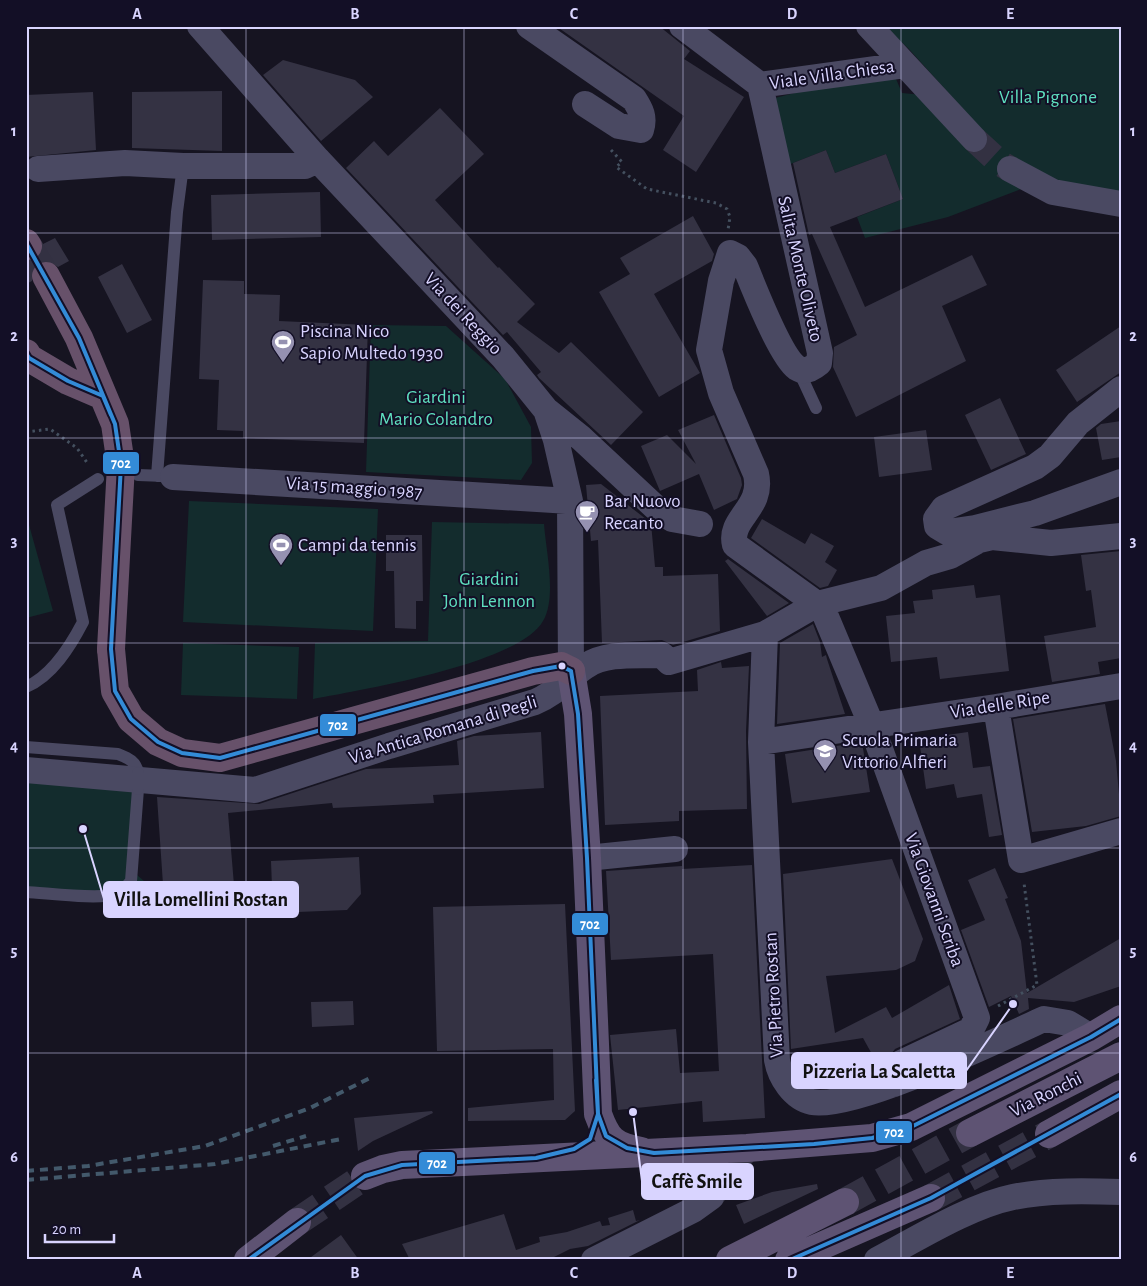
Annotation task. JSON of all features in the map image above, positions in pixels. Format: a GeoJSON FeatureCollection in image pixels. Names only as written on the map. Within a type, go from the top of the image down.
{"type":"FeatureCollection","features":[{"type":"Feature","properties":{"kind":"highway"},"geometry":{"type":"LineString","coordinates":[[46,276],[79,338],[115,424],[129,470],[111,649],[115,691],[131,719],[158,742],[182,753],[220,758],[546,668],[561,666],[572,674]]}},
{"type":"Feature","properties":{"kind":"highway"},"geometry":{"type":"LineString","coordinates":[[26,353],[29,358],[68,381],[103,396]]}},
{"type":"Feature","properties":{"kind":"main road"},"geometry":{"type":"LineString","coordinates":[[572,674],[578,714],[587,858],[598,1114],[606,1136],[627,1148],[654,1153]]}},
{"type":"Feature","properties":{"kind":"main road"},"geometry":{"type":"LineString","coordinates":[[365,1176],[382,1169],[402,1165],[814,1144],[872,1138],[911,1127],[1121,1019]]}},
{"type":"Feature","properties":{"kind":"main road","name":"Via Ronchi"},"geometry":{"type":"LineString","coordinates":[[970,1133],[1121,1056]]}},
{"type":"Feature","properties":{"kind":"main road"},"geometry":{"type":"LineString","coordinates":[[1090,1109],[1112,1084],[1121,1078]]}},
{"type":"Feature","properties":{"kind":"main road"},"geometry":{"type":"LineString","coordinates":[[1049,1134],[1090,1109],[1121,1094]]}},
{"type":"Feature","properties":{"kind":"main road"},"geometry":{"type":"LineString","coordinates":[[536,1158],[574,1149],[590,1138],[598,1114]]}},
{"type":"Feature","properties":{"kind":"main road"},"geometry":{"type":"LineString","coordinates":[[789,1260],[931,1198]]}},
{"type":"Feature","properties":{"kind":"main road"},"geometry":{"type":"LineString","coordinates":[[730,1260],[845,1202]]}},
{"type":"Feature","properties":{"kind":"main road"},"geometry":{"type":"LineString","coordinates":[[248,1260],[297,1222]]}},
{"type":"Feature","properties":{"kind":"street","name":"Via dei Reggio"},"geometry":{"type":"LineString","coordinates":[[200,26],[318,160],[503,357],[546,410],[556,440],[570,501],[572,674]]}},
{"type":"Feature","properties":{"kind":"street"},"geometry":{"type":"LineString","coordinates":[[529,26],[634,99],[641,109],[644,120],[641,130],[619,126],[585,104]]}},
{"type":"Feature","properties":{"kind":"street"},"geometry":{"type":"LineString","coordinates":[[682,26],[760,85]]}},
{"type":"Feature","properties":{"kind":"street","name":"Viale Villa Chiesa"},"geometry":{"type":"LineString","coordinates":[[869,26],[974,138]]}},
{"type":"Feature","properties":{"kind":"street","name":"Viale Villa Chiesa"},"geometry":{"type":"LineString","coordinates":[[760,85],[905,65]]}},
{"type":"Feature","properties":{"kind":"street","name":"Salita Monte Oliveto"},"geometry":{"type":"LineString","coordinates":[[730,253],[738,257],[745,266],[786,353],[797,368],[805,370],[813,368],[819,363],[820,353],[760,85]]}},
{"type":"Feature","properties":{"kind":"street"},"geometry":{"type":"LineString","coordinates":[[38,168],[125,163],[183,166],[305,166],[318,160]]}},
{"type":"Feature","properties":{"kind":"street"},"geometry":{"type":"LineString","coordinates":[[1010,169],[1053,192],[1121,204]]}},
{"type":"Feature","properties":{"kind":"street"},"geometry":{"type":"LineString","coordinates":[[730,253],[721,281],[709,350],[721,393],[756,474],[759,486],[757,495],[734,530],[733,537],[735,544],[817,604]]}},
{"type":"Feature","properties":{"kind":"street"},"geometry":{"type":"LineString","coordinates":[[1121,389],[1078,423],[1050,456],[1035,467],[944,508],[936,519],[937,526],[947,532],[975,528],[1035,513],[1121,482]]}},
{"type":"Feature","properties":{"kind":"street"},"geometry":{"type":"LineString","coordinates":[[546,410],[581,438],[655,507],[672,519],[700,524]]}},
{"type":"Feature","properties":{"kind":"street","name":"Via 15 maggio 1987"},"geometry":{"type":"LineString","coordinates":[[165,477],[570,501]]}},
{"type":"Feature","properties":{"kind":"street","name":"Via Antica Romana di Pegli"},"geometry":{"type":"LineString","coordinates":[[26,770],[255,790],[389,746],[535,702],[552,695],[572,674],[588,665],[613,657],[662,655],[669,662],[765,634],[817,604],[882,588],[926,563],[950,556],[985,538],[992,537],[1051,543],[1121,536]]}},
{"type":"Feature","properties":{"kind":"street","name":"Via Giovanni Scriba"},"geometry":{"type":"LineString","coordinates":[[817,604],[830,622],[871,724],[977,1018]]}},
{"type":"Feature","properties":{"kind":"street","name":"Via Pietro Rostan"},"geometry":{"type":"LineString","coordinates":[[765,634],[761,742],[777,1060],[780,1074],[794,1092],[810,1102],[823,1103],[894,1084],[1044,1019],[1068,1023],[1091,1036]]}},
{"type":"Feature","properties":{"kind":"street","name":"Via delle Ripe"},"geometry":{"type":"LineString","coordinates":[[761,742],[871,724],[996,707],[1121,686]]}},
{"type":"Feature","properties":{"kind":"street"},"geometry":{"type":"LineString","coordinates":[[996,707],[1021,860],[1121,830]]}},
{"type":"Feature","properties":{"kind":"street"},"geometry":{"type":"LineString","coordinates":[[587,858],[675,849]]}},
{"type":"Feature","properties":{"kind":"street"},"geometry":{"type":"LineString","coordinates":[[894,1084],[901,1063],[971,1030],[977,1018]]}},
{"type":"Feature","properties":{"kind":"street"},"geometry":{"type":"LineString","coordinates":[[876,1260],[974,1210],[1013,1197],[1082,1191],[1121,1192]]}},
{"type":"Feature","properties":{"kind":"street"},"geometry":{"type":"LineString","coordinates":[[594,1260],[693,1210],[711,1197]]}},
{"type":"Feature","properties":{"kind":"lane"},"geometry":{"type":"LineString","coordinates":[[165,477],[177,212],[183,166]]}},
{"type":"Feature","properties":{"kind":"lane"},"geometry":{"type":"LineString","coordinates":[[797,368],[816,408]]}},
{"type":"Feature","properties":{"kind":"lane","name":"Via 15 maggio 1987"},"geometry":{"type":"LineString","coordinates":[[129,470],[165,477]]}},
{"type":"Feature","properties":{"kind":"lane"},"geometry":{"type":"LineString","coordinates":[[26,687],[39,682],[70,646],[83,622],[57,505],[98,479]]}},
{"type":"Feature","properties":{"kind":"lane"},"geometry":{"type":"LineString","coordinates":[[26,747],[118,754],[132,759],[138,773],[131,881],[124,889],[115,894],[100,896],[26,892]]}},
{"type":"Feature","properties":{"kind":"path"},"geometry":{"type":"LineString","coordinates":[[616,167],[647,189],[716,203],[726,208],[730,217],[728,233],[730,253]]}},
{"type":"Feature","properties":{"kind":"path"},"geometry":{"type":"LineString","coordinates":[[26,432],[27,434],[50,429],[77,448],[98,479]]}},
{"type":"Feature","properties":{"kind":"path"},"geometry":{"type":"LineString","coordinates":[[977,1018],[1037,985],[1021,860]]}},
{"type":"Feature","properties":{"kind":"green space","name":"Villa Pignone"},"geometry":{"type":"Polygon","coordinates":[[[883,26],[1121,26],[1121,195],[1021,189],[948,217],[865,238],[857,217],[903,199],[886,154],[835,173],[826,150],[788,165],[775,98],[834,83],[896,79],[902,93],[922,95],[981,129],[908,48],[883,26]]]}},
{"type":"Feature","properties":{"kind":"green space","name":"Giardini Mario Colandro"},"geometry":{"type":"Polygon","coordinates":[[[371,325],[446,326],[505,379],[531,427],[532,463],[521,480],[366,472],[371,325]]]}},
{"type":"Feature","properties":{"kind":"green space","name":"Campi da tennis"},"geometry":{"type":"Polygon","coordinates":[[[189,501],[378,509],[373,631],[183,622],[189,501]]]}},
{"type":"Feature","properties":{"kind":"green space"},"geometry":{"type":"Polygon","coordinates":[[[26,514],[53,611],[26,618],[26,514]]]}},
{"type":"Feature","properties":{"kind":"green space","name":"Giardini John Lennon"},"geometry":{"type":"Polygon","coordinates":[[[432,522],[544,524],[550,587],[547,611],[543,621],[528,636],[504,650],[472,662],[401,682],[313,699],[315,643],[428,641],[432,522]]]}},
{"type":"Feature","properties":{"kind":"green space"},"geometry":{"type":"Polygon","coordinates":[[[183,643],[299,647],[297,699],[181,695],[183,643]]]}},
{"type":"Feature","properties":{"kind":"green space"},"geometry":{"type":"Polygon","coordinates":[[[137,767],[137,875],[144,881],[144,888],[140,894],[119,897],[26,897],[26,779],[137,767]]]}},
{"type":"Feature","properties":{"kind":"building"},"geometry":{"type":"Polygon","coordinates":[[[556,26],[659,26],[690,51],[684,59],[744,97],[696,172],[663,150],[684,116],[556,26]]]}},
{"type":"Feature","properties":{"kind":"building"},"geometry":{"type":"Polygon","coordinates":[[[283,60],[355,80],[373,97],[321,141],[263,75],[283,60]]]}},
{"type":"Feature","properties":{"kind":"building"},"geometry":{"type":"Polygon","coordinates":[[[222,91],[222,151],[132,148],[132,92],[222,91]]]}},
{"type":"Feature","properties":{"kind":"building"},"geometry":{"type":"Polygon","coordinates":[[[93,92],[96,150],[26,157],[26,95],[93,92]]]}},
{"type":"Feature","properties":{"kind":"building"},"geometry":{"type":"Polygon","coordinates":[[[440,108],[484,154],[435,200],[498,268],[535,304],[517,322],[559,353],[571,342],[643,412],[611,445],[539,378],[537,375],[541,372],[507,332],[503,335],[346,168],[374,141],[388,156],[440,108]]]}},
{"type":"Feature","properties":{"kind":"building"},"geometry":{"type":"Polygon","coordinates":[[[826,150],[835,173],[886,154],[903,199],[830,227],[865,307],[972,255],[987,285],[942,306],[966,361],[856,417],[833,367],[834,347],[857,335],[812,234],[809,235],[793,163],[826,150]]]}},
{"type":"Feature","properties":{"kind":"building"},"geometry":{"type":"Polygon","coordinates":[[[320,192],[321,237],[212,240],[211,195],[320,192]]]}},
{"type":"Feature","properties":{"kind":"building"},"geometry":{"type":"Polygon","coordinates":[[[693,216],[714,254],[712,261],[654,294],[700,373],[659,397],[599,292],[630,274],[620,258],[693,216]]]}},
{"type":"Feature","properties":{"kind":"building"},"geometry":{"type":"Polygon","coordinates":[[[55,238],[69,261],[58,267],[47,260],[38,262],[33,268],[32,281],[26,284],[26,261],[37,259],[42,252],[43,244],[55,238]]]}},
{"type":"Feature","properties":{"kind":"building"},"geometry":{"type":"Polygon","coordinates":[[[122,264],[152,320],[127,333],[98,277],[122,264]]]}},
{"type":"Feature","properties":{"kind":"building","name":"Piscina Nico Sapio Multedo 1930"},"geometry":{"type":"Polygon","coordinates":[[[203,280],[244,281],[244,294],[280,295],[279,321],[368,325],[364,443],[243,438],[243,431],[217,430],[219,380],[199,379],[203,280]]]}},
{"type":"Feature","properties":{"kind":"building"},"geometry":{"type":"Polygon","coordinates":[[[1121,326],[1121,372],[1077,402],[1056,370],[1121,326]]]}},
{"type":"Feature","properties":{"kind":"building"},"geometry":{"type":"Polygon","coordinates":[[[1000,398],[1026,454],[991,470],[965,415],[1000,398]]]}},
{"type":"Feature","properties":{"kind":"building"},"geometry":{"type":"Polygon","coordinates":[[[714,415],[741,478],[742,485],[737,499],[714,510],[699,474],[660,491],[641,446],[667,435],[696,464],[678,430],[714,415]]]}},
{"type":"Feature","properties":{"kind":"building"},"geometry":{"type":"Polygon","coordinates":[[[1121,421],[1121,457],[1102,460],[1096,428],[1101,424],[1121,421]]]}},
{"type":"Feature","properties":{"kind":"building"},"geometry":{"type":"Polygon","coordinates":[[[926,430],[932,470],[879,477],[874,437],[926,430]]]}},
{"type":"Feature","properties":{"kind":"building"},"geometry":{"type":"Polygon","coordinates":[[[601,484],[651,523],[655,567],[663,567],[663,576],[718,574],[720,631],[673,645],[662,640],[602,643],[598,540],[591,541],[586,485],[601,484]]]}},
{"type":"Feature","properties":{"kind":"building"},"geometry":{"type":"Polygon","coordinates":[[[762,519],[805,544],[811,533],[834,546],[825,562],[837,570],[828,586],[820,588],[751,538],[762,519]]]}},
{"type":"Feature","properties":{"kind":"building"},"geometry":{"type":"Polygon","coordinates":[[[386,535],[422,535],[423,601],[416,601],[416,629],[395,628],[394,571],[386,571],[386,535]]]}},
{"type":"Feature","properties":{"kind":"building"},"geometry":{"type":"Polygon","coordinates":[[[1121,551],[1121,658],[1098,662],[1100,674],[1052,682],[1044,636],[1096,627],[1091,590],[1086,591],[1081,555],[1121,551]]]}},
{"type":"Feature","properties":{"kind":"building"},"geometry":{"type":"Polygon","coordinates":[[[728,559],[789,603],[767,616],[725,561],[728,559]]]}},
{"type":"Feature","properties":{"kind":"building"},"geometry":{"type":"Polygon","coordinates":[[[974,585],[976,598],[1000,595],[1009,671],[940,679],[937,657],[891,662],[886,616],[915,613],[913,601],[933,599],[932,590],[974,585]]]}},
{"type":"Feature","properties":{"kind":"building"},"geometry":{"type":"Polygon","coordinates":[[[813,624],[820,642],[822,657],[826,655],[845,714],[777,724],[780,643],[813,624]]]}},
{"type":"Feature","properties":{"kind":"building"},"geometry":{"type":"Polygon","coordinates":[[[721,662],[722,668],[749,666],[746,731],[747,809],[679,811],[679,821],[605,825],[600,696],[698,691],[697,670],[721,662]]]}},
{"type":"Feature","properties":{"kind":"building"},"geometry":{"type":"Polygon","coordinates":[[[1105,704],[1116,761],[1121,816],[1086,826],[1032,832],[1013,719],[1105,704]]]}},
{"type":"Feature","properties":{"kind":"building"},"geometry":{"type":"Polygon","coordinates":[[[541,732],[544,788],[433,795],[434,803],[333,808],[332,803],[228,813],[236,909],[196,913],[195,896],[164,899],[157,797],[259,804],[366,769],[459,765],[457,741],[474,736],[541,732]]]}},
{"type":"Feature","properties":{"kind":"building"},"geometry":{"type":"Polygon","coordinates":[[[968,732],[973,768],[990,766],[1002,835],[989,837],[982,794],[957,798],[954,784],[926,789],[919,739],[968,732]]]}},
{"type":"Feature","properties":{"kind":"building","name":"Scuola Primaria Vittorio Alfieri"},"geometry":{"type":"Polygon","coordinates":[[[862,742],[870,792],[792,803],[785,754],[862,742]]]}},
{"type":"Feature","properties":{"kind":"building"},"geometry":{"type":"Polygon","coordinates":[[[359,857],[361,894],[347,910],[273,913],[271,861],[359,857]]]}},
{"type":"Feature","properties":{"kind":"building"},"geometry":{"type":"Polygon","coordinates":[[[892,859],[923,939],[915,961],[896,970],[826,976],[835,1033],[886,1007],[892,1018],[949,985],[960,1019],[895,1049],[886,1061],[878,1065],[863,1038],[791,1049],[783,874],[892,859]]]}},
{"type":"Feature","properties":{"kind":"building"},"geometry":{"type":"Polygon","coordinates":[[[752,865],[765,1118],[703,1122],[702,1101],[618,1110],[610,1035],[676,1029],[680,1073],[719,1071],[713,954],[611,960],[606,871],[682,866],[682,869],[752,865]]]}},
{"type":"Feature","properties":{"kind":"building"},"geometry":{"type":"Polygon","coordinates":[[[995,868],[1008,898],[1005,899],[1021,941],[1027,993],[1121,938],[1121,986],[1074,1002],[1028,998],[1029,1009],[1019,1014],[1011,996],[989,1007],[961,930],[985,920],[968,880],[995,868]]]}},
{"type":"Feature","properties":{"kind":"building"},"geometry":{"type":"Polygon","coordinates":[[[565,904],[575,1111],[565,1120],[468,1121],[468,1108],[554,1100],[553,1049],[437,1051],[433,907],[565,904]]]}},
{"type":"Feature","properties":{"kind":"building"},"geometry":{"type":"Polygon","coordinates":[[[353,1001],[354,1025],[312,1027],[311,1002],[353,1001]]]}},
{"type":"Feature","properties":{"kind":"building"},"geometry":{"type":"Polygon","coordinates":[[[432,1111],[433,1113],[373,1141],[358,1151],[354,1118],[432,1111]]]}},
{"type":"Feature","properties":{"kind":"building"},"geometry":{"type":"Polygon","coordinates":[[[817,1184],[818,1189],[744,1224],[736,1205],[772,1192],[817,1184]]]}},
{"type":"Feature","properties":{"kind":"building"},"geometry":{"type":"Polygon","coordinates":[[[633,1210],[636,1221],[640,1220],[588,1246],[570,1249],[548,1260],[410,1260],[402,1244],[504,1214],[516,1250],[540,1242],[539,1237],[567,1232],[600,1221],[602,1226],[610,1225],[608,1218],[633,1210]]]}},
{"type":"Feature","properties":{"kind":"building"},"geometry":{"type":"Polygon","coordinates":[[[341,1235],[359,1260],[307,1260],[341,1235]]]}},
{"type":"Feature","properties":{"kind":"tunnel"},"geometry":{"type":"LineString","coordinates":[[974,139],[1000,163],[1010,169]]}},
{"type":"Feature","properties":{"kind":"tunnel"},"geometry":{"type":"LineString","coordinates":[[28,246],[46,276]]}},
{"type":"Feature","properties":{"kind":"tunnel"},"geometry":{"type":"LineString","coordinates":[[845,1202],[970,1133]]}},
{"type":"Feature","properties":{"kind":"tunnel"},"geometry":{"type":"LineString","coordinates":[[931,1198],[1049,1134]]}},
{"type":"Feature","properties":{"kind":"tunnel"},"geometry":{"type":"LineString","coordinates":[[711,1197],[747,1148]]}},
{"type":"Feature","properties":{"kind":"tunnel"},"geometry":{"type":"LineString","coordinates":[[297,1222],[365,1176]]}},
{"type":"Feature","properties":{"kind":"railway"},"geometry":{"type":"LineString","coordinates":[[26,1171],[88,1166],[205,1146],[310,1108],[372,1077]]}},
{"type":"Feature","properties":{"kind":"railway"},"geometry":{"type":"LineString","coordinates":[[273,1146],[306,1136]]}},
{"type":"Feature","properties":{"kind":"railway"},"geometry":{"type":"LineString","coordinates":[[26,1180],[215,1164],[341,1139]]}},
{"type":"Feature","properties":{"kind":"transit line","name":"702"},"geometry":{"type":"LineString","coordinates":[[26,243],[79,338],[115,424],[121,465],[111,649],[115,691],[131,719],[158,742],[182,753],[220,758],[533,671],[561,666],[571,671]]}},
{"type":"Feature","properties":{"kind":"transit line","name":"702"},"geometry":{"type":"LineString","coordinates":[[26,353],[29,358],[68,381],[103,396],[111,415]]}},
{"type":"Feature","properties":{"kind":"transit line","name":"702"},"geometry":{"type":"LineString","coordinates":[[571,671],[578,714],[587,858],[598,1114],[606,1136],[627,1148],[654,1153],[814,1144],[872,1138],[911,1127],[1091,1037],[1121,1019]]}},
{"type":"Feature","properties":{"kind":"transit line","name":"702"},"geometry":{"type":"LineString","coordinates":[[248,1260],[365,1176],[402,1165],[536,1158],[574,1149],[590,1139],[598,1114],[596,1080]]}},
{"type":"Feature","properties":{"kind":"transit line","name":"702"},"geometry":{"type":"LineString","coordinates":[[790,1260],[931,1198],[1121,1094]]}},
{"type":"Feature","properties":{"kind":"place","name":"Piscina Nico Sapio Multedo 1930"},"geometry":{"type":"Point","coordinates":[283,363]}},
{"type":"Feature","properties":{"kind":"place","name":"Bar Nuovo Recanto"},"geometry":{"type":"Point","coordinates":[587,533]}},
{"type":"Feature","properties":{"kind":"place","name":"Campi da tennis"},"geometry":{"type":"Point","coordinates":[281,566]}},
{"type":"Feature","properties":{"kind":"place","name":"Scuola Primaria Vittorio Alfieri"},"geometry":{"type":"Point","coordinates":[825,772]}},
{"type":"Feature","properties":{"kind":"place","name":"Villa Lomellini Rostan"},"geometry":{"type":"Point","coordinates":[83,829]}},
{"type":"Feature","properties":{"kind":"place","name":"Pizzeria La Scaletta"},"geometry":{"type":"Point","coordinates":[1013,1004]}},
{"type":"Feature","properties":{"kind":"place","name":"Caffè Smile"},"geometry":{"type":"Point","coordinates":[633,1112]}}]}
